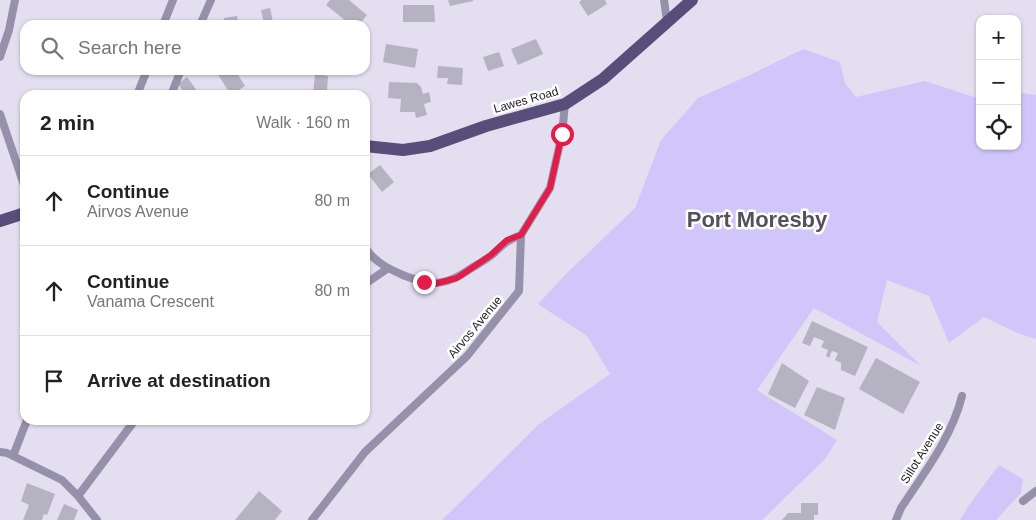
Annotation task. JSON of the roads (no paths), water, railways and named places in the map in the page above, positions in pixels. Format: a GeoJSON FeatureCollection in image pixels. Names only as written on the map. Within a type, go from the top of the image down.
{"type":"FeatureCollection","features":[{"type":"Feature","properties":{"kind":"main road","name":"Lawes Road"},"geometry":{"type":"LineString","coordinates":[[370,147],[403,150],[430,146],[486,126],[565,104],[603,79],[692,0]]}},
{"type":"Feature","properties":{"kind":"main road"},"geometry":{"type":"LineString","coordinates":[[0,221],[20,215]]}},
{"type":"Feature","properties":{"kind":"street"},"geometry":{"type":"LineString","coordinates":[[0,57],[9,30],[15,0]]}},
{"type":"Feature","properties":{"kind":"street"},"geometry":{"type":"LineString","coordinates":[[166,20],[173,0]]}},
{"type":"Feature","properties":{"kind":"street"},"geometry":{"type":"LineString","coordinates":[[202,20],[211,0]]}},
{"type":"Feature","properties":{"kind":"street"},"geometry":{"type":"LineString","coordinates":[[664,0],[667,21]]}},
{"type":"Feature","properties":{"kind":"street"},"geometry":{"type":"LineString","coordinates":[[139,90],[144,75]]}},
{"type":"Feature","properties":{"kind":"street"},"geometry":{"type":"LineString","coordinates":[[173,90],[179,75]]}},
{"type":"Feature","properties":{"kind":"street","name":"Airvos Avenue"},"geometry":{"type":"LineString","coordinates":[[312,520],[365,452],[467,356],[519,291],[521,235],[550,188],[562,134],[565,104]]}},
{"type":"Feature","properties":{"kind":"street"},"geometry":{"type":"LineString","coordinates":[[0,114],[20,173]]}},
{"type":"Feature","properties":{"kind":"street"},"geometry":{"type":"LineString","coordinates":[[370,253],[387,269],[434,284],[452,280],[491,255],[507,240],[521,235]]}},
{"type":"Feature","properties":{"kind":"street"},"geometry":{"type":"LineString","coordinates":[[370,281],[387,269]]}},
{"type":"Feature","properties":{"kind":"street","name":"Sillot Avenue"},"geometry":{"type":"LineString","coordinates":[[896,520],[950,430],[958,414],[962,396]]}},
{"type":"Feature","properties":{"kind":"street"},"geometry":{"type":"LineString","coordinates":[[13,456],[25,425]]}},
{"type":"Feature","properties":{"kind":"street"},"geometry":{"type":"LineString","coordinates":[[78,496],[131,425]]}},
{"type":"Feature","properties":{"kind":"street"},"geometry":{"type":"LineString","coordinates":[[0,452],[7,453],[62,480],[78,496],[97,520]]}},
{"type":"Feature","properties":{"kind":"street"},"geometry":{"type":"LineString","coordinates":[[1023,501],[1036,491]]}},
{"type":"Feature","properties":{"kind":"district","name":"Port Moresby"},"geometry":{"type":"Point","coordinates":[757,219]}}]}
